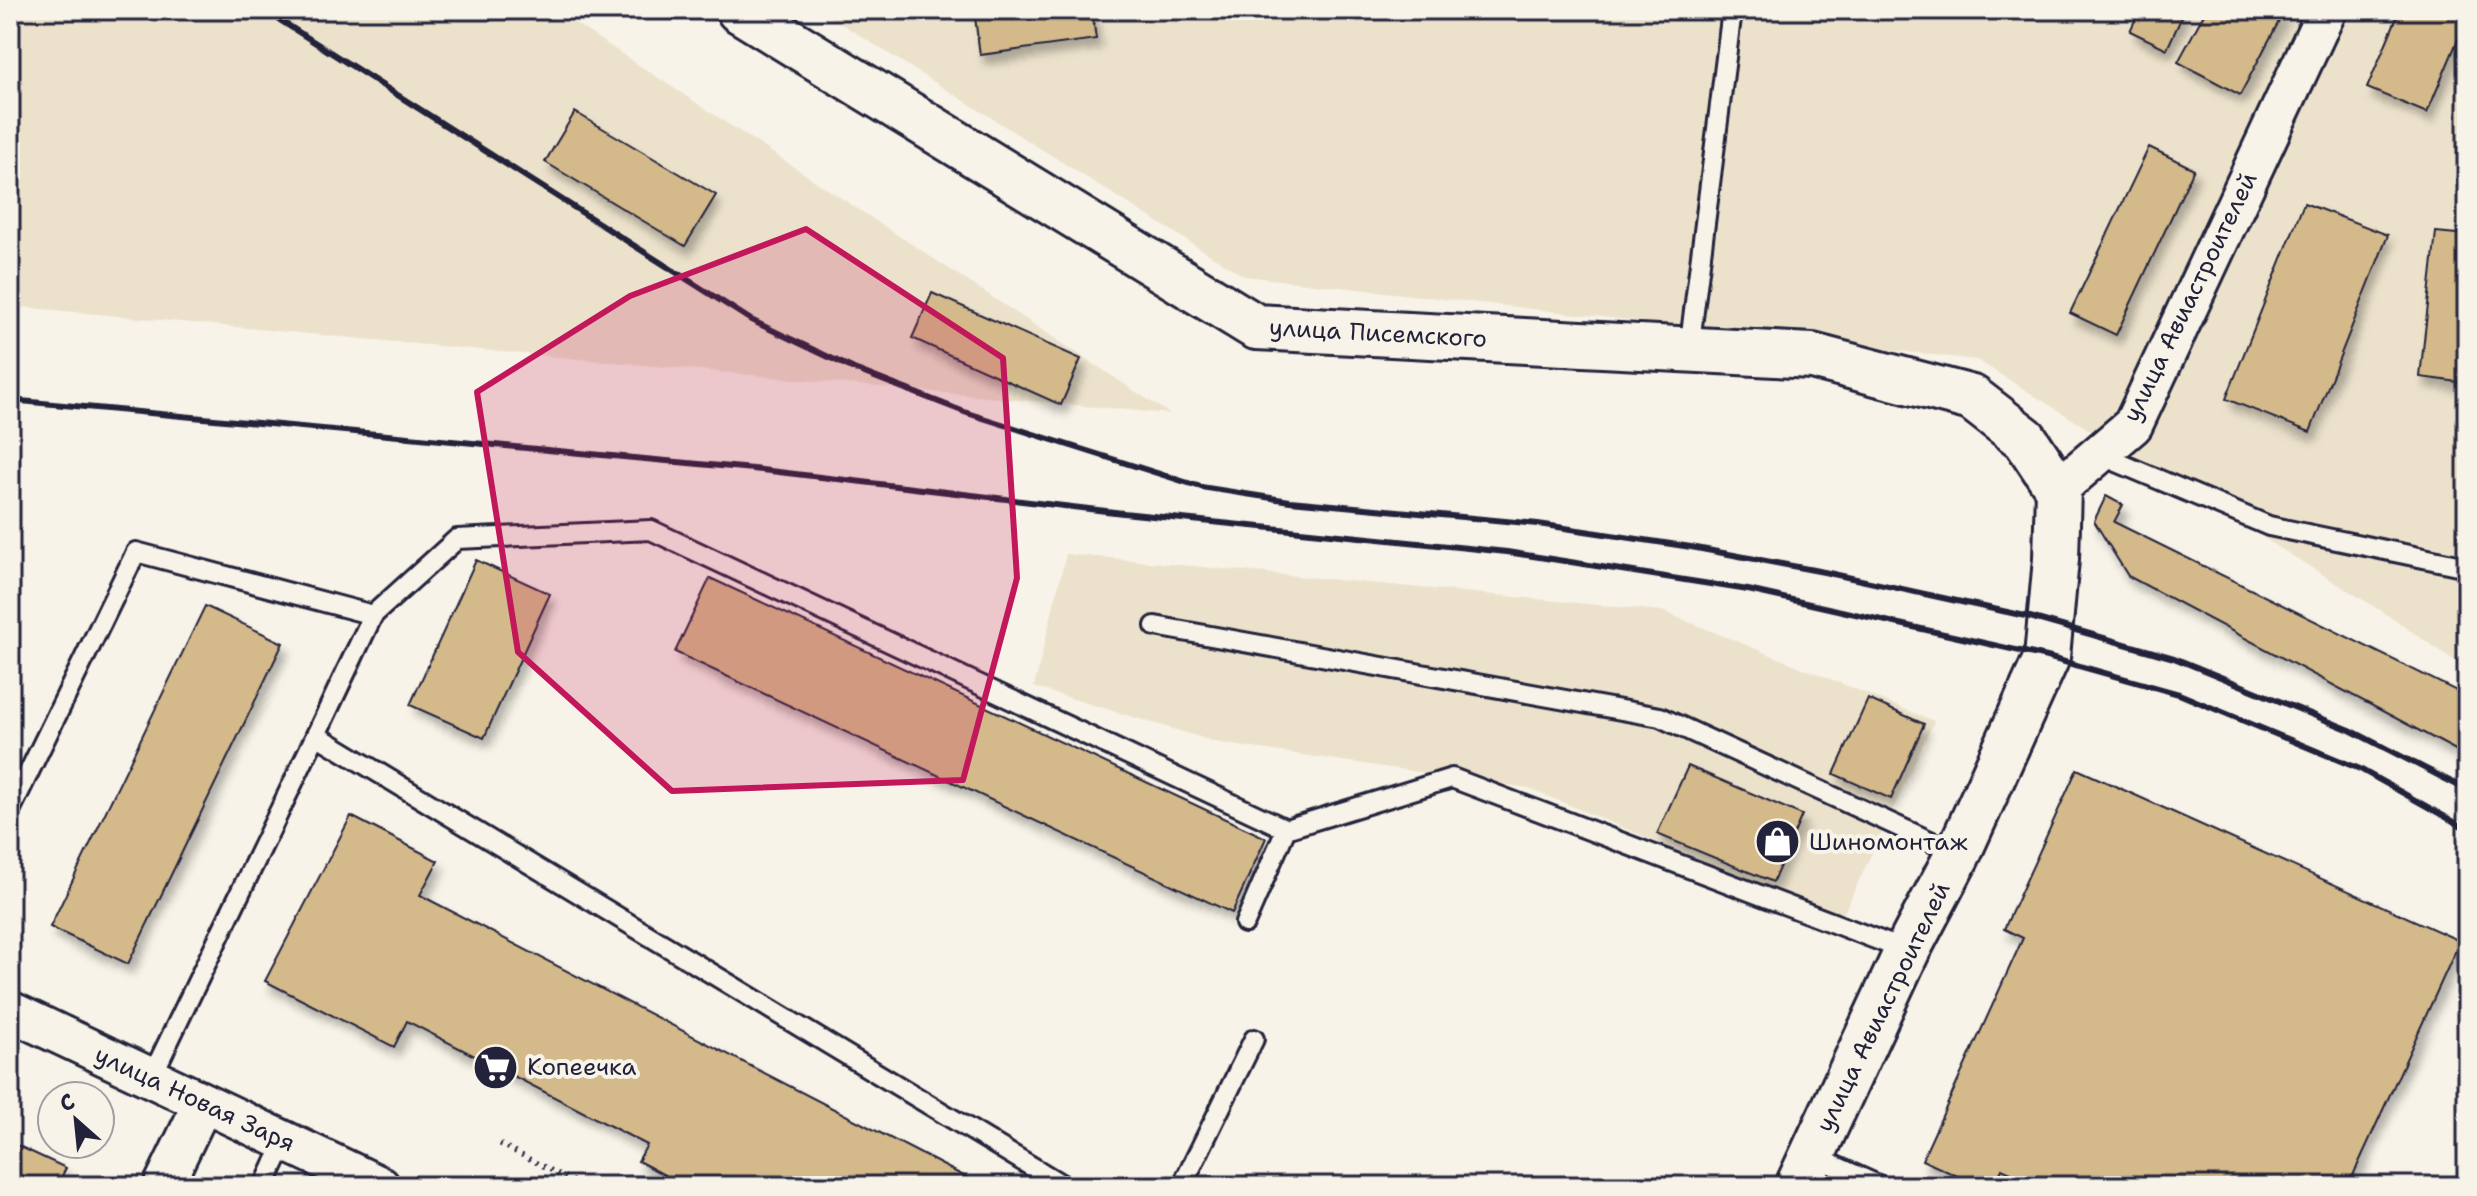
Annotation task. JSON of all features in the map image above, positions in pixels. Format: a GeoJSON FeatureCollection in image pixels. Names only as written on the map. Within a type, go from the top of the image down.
{"type":"FeatureCollection","features":[{"type":"Feature","properties":{"kind":"street","name":"улица Писемского"},"geometry":{"type":"LineString","coordinates":[[739,10],[1256,327],[1812,356],[1972,398],[2025,439],[2058,489]]}},
{"type":"Feature","properties":{"kind":"street","name":"улица Авиастроителей"},"geometry":{"type":"LineString","coordinates":[[1804,1171],[1907,951],[1958,854],[2047,657],[2056,559],[2058,489],[2133,425],[2327,10]]}},
{"type":"Feature","properties":{"kind":"street","name":"улица Новая Заря"},"geometry":{"type":"LineString","coordinates":[[10,1011],[380,1186]]}},
{"type":"Feature","properties":{"kind":"street"},"geometry":{"type":"LineString","coordinates":[[163,1186],[203,1103]]}},
{"type":"Feature","properties":{"kind":"lane"},"geometry":{"type":"LineString","coordinates":[[1689,350],[1732,10]]}},
{"type":"Feature","properties":{"kind":"lane"},"geometry":{"type":"LineString","coordinates":[[2098,454],[2269,526],[2467,567]]}},
{"type":"Feature","properties":{"kind":"lane"},"geometry":{"type":"LineString","coordinates":[[151,1078],[373,615],[457,539],[651,530],[1286,829],[1452,778],[1907,951]]}},
{"type":"Feature","properties":{"kind":"lane"},"geometry":{"type":"LineString","coordinates":[[10,811],[136,552],[373,615]]}},
{"type":"Feature","properties":{"kind":"lane"},"geometry":{"type":"LineString","coordinates":[[1155,626],[1660,717],[1958,854]]}},
{"type":"Feature","properties":{"kind":"lane"},"geometry":{"type":"LineString","coordinates":[[316,735],[1064,1186]]}},
{"type":"Feature","properties":{"kind":"lane"},"geometry":{"type":"LineString","coordinates":[[1245,923],[1286,829]]}},
{"type":"Feature","properties":{"kind":"lane"},"geometry":{"type":"LineString","coordinates":[[1182,1186],[1254,1039]]}},
{"type":"Feature","properties":{"kind":"lane"},"geometry":{"type":"LineString","coordinates":[[264,1186],[285,1141]]}},
{"type":"Feature","properties":{"kind":"lane"},"geometry":{"type":"LineString","coordinates":[[1804,1171],[1880,1186]]}},
{"type":"Feature","properties":{"kind":"path"},"geometry":{"type":"LineString","coordinates":[[500,1144],[582,1186]]}},
{"type":"Feature","properties":{"kind":"highlighted area"},"geometry":{"type":"Polygon","coordinates":[[[806,229],[1003,358],[1017,578],[963,780],[672,791],[518,652],[477,392],[630,296],[806,229]]]}},
{"type":"Feature","properties":{"kind":"shaded area"},"geometry":{"type":"Polygon","coordinates":[[[10,10],[555,10],[1170,414],[10,306],[10,10]]]}},
{"type":"Feature","properties":{"kind":"shaded area"},"geometry":{"type":"Polygon","coordinates":[[[819,10],[2467,10],[2467,669],[2378,609],[1977,360],[1244,276],[819,10]]]}},
{"type":"Feature","properties":{"kind":"shaded area"},"geometry":{"type":"Polygon","coordinates":[[[1066,554],[1662,611],[1934,721],[1841,919],[1528,788],[1219,743],[1034,687],[1066,554]]]}},
{"type":"Feature","properties":{"kind":"building"},"geometry":{"type":"Polygon","coordinates":[[[974,10],[1092,10],[1096,39],[980,55],[974,10]]]}},
{"type":"Feature","properties":{"kind":"building"},"geometry":{"type":"Polygon","coordinates":[[[2140,10],[2185,10],[2167,49],[2130,31],[2140,10]]]}},
{"type":"Feature","properties":{"kind":"building"},"geometry":{"type":"Polygon","coordinates":[[[2206,10],[2285,10],[2240,95],[2178,62],[2206,10]]]}},
{"type":"Feature","properties":{"kind":"building"},"geometry":{"type":"Polygon","coordinates":[[[2400,10],[2467,10],[2467,18],[2427,113],[2367,88],[2400,10]]]}},
{"type":"Feature","properties":{"kind":"building"},"geometry":{"type":"Polygon","coordinates":[[[575,112],[716,195],[685,246],[545,162],[575,112]]]}},
{"type":"Feature","properties":{"kind":"building"},"geometry":{"type":"Polygon","coordinates":[[[2149,147],[2194,169],[2116,335],[2070,313],[2149,147]]]}},
{"type":"Feature","properties":{"kind":"building"},"geometry":{"type":"Polygon","coordinates":[[[2304,203],[2388,235],[2310,432],[2226,399],[2304,203]]]}},
{"type":"Feature","properties":{"kind":"building"},"geometry":{"type":"Polygon","coordinates":[[[2436,232],[2467,235],[2467,383],[2420,377],[2436,232]]]}},
{"type":"Feature","properties":{"kind":"building"},"geometry":{"type":"Polygon","coordinates":[[[932,293],[1081,359],[1061,405],[912,338],[932,293]]]}},
{"type":"Feature","properties":{"kind":"building"},"geometry":{"type":"Polygon","coordinates":[[[2106,496],[2123,505],[2114,522],[2467,696],[2467,756],[2128,576],[2094,521],[2106,496]]]}},
{"type":"Feature","properties":{"kind":"building"},"geometry":{"type":"Polygon","coordinates":[[[476,560],[550,594],[484,738],[410,705],[476,560]]]}},
{"type":"Feature","properties":{"kind":"building"},"geometry":{"type":"Polygon","coordinates":[[[710,578],[1266,838],[1232,913],[675,652],[710,578]]]}},
{"type":"Feature","properties":{"kind":"building"},"geometry":{"type":"Polygon","coordinates":[[[205,606],[283,643],[128,964],[50,927],[205,606]]]}},
{"type":"Feature","properties":{"kind":"building"},"geometry":{"type":"Polygon","coordinates":[[[1868,699],[1924,724],[1891,799],[1834,774],[1868,699]]]}},
{"type":"Feature","properties":{"kind":"building"},"geometry":{"type":"Polygon","coordinates":[[[1688,766],[1802,815],[1773,882],[1657,834],[1688,766]]]}},
{"type":"Feature","properties":{"kind":"building"},"geometry":{"type":"Polygon","coordinates":[[[2077,769],[2460,941],[2350,1182],[2359,1186],[2040,1186],[2002,1169],[1994,1186],[1979,1186],[1922,1160],[2023,938],[2004,929],[2077,769]]]}},
{"type":"Feature","properties":{"kind":"building"},"geometry":{"type":"Polygon","coordinates":[[[351,816],[438,861],[420,895],[983,1186],[685,1186],[638,1161],[647,1145],[407,1021],[394,1047],[265,981],[351,816]]]}},
{"type":"Feature","properties":{"kind":"building"},"geometry":{"type":"Polygon","coordinates":[[[10,1142],[36,1154],[36,1160],[49,1160],[66,1168],[57,1186],[10,1186],[10,1142]]]}},
{"type":"Feature","properties":{"kind":"railway"},"geometry":{"type":"LineString","coordinates":[[264,10],[751,320],[854,369],[967,413],[1201,487],[1290,501],[1538,524],[1691,547],[1824,572],[2030,617],[2174,658],[2350,730],[2467,790]]}},
{"type":"Feature","properties":{"kind":"railway"},"geometry":{"type":"LineString","coordinates":[[10,400],[753,469],[1123,513],[1507,552],[1748,590],[2047,657],[2179,694],[2360,769],[2467,829]]}},
{"type":"Feature","properties":{"kind":"place","name":"Шиномонтаж"},"geometry":{"type":"Point","coordinates":[1778,842]}},
{"type":"Feature","properties":{"kind":"place","name":"Копеечка"},"geometry":{"type":"Point","coordinates":[496,1067]}}]}
